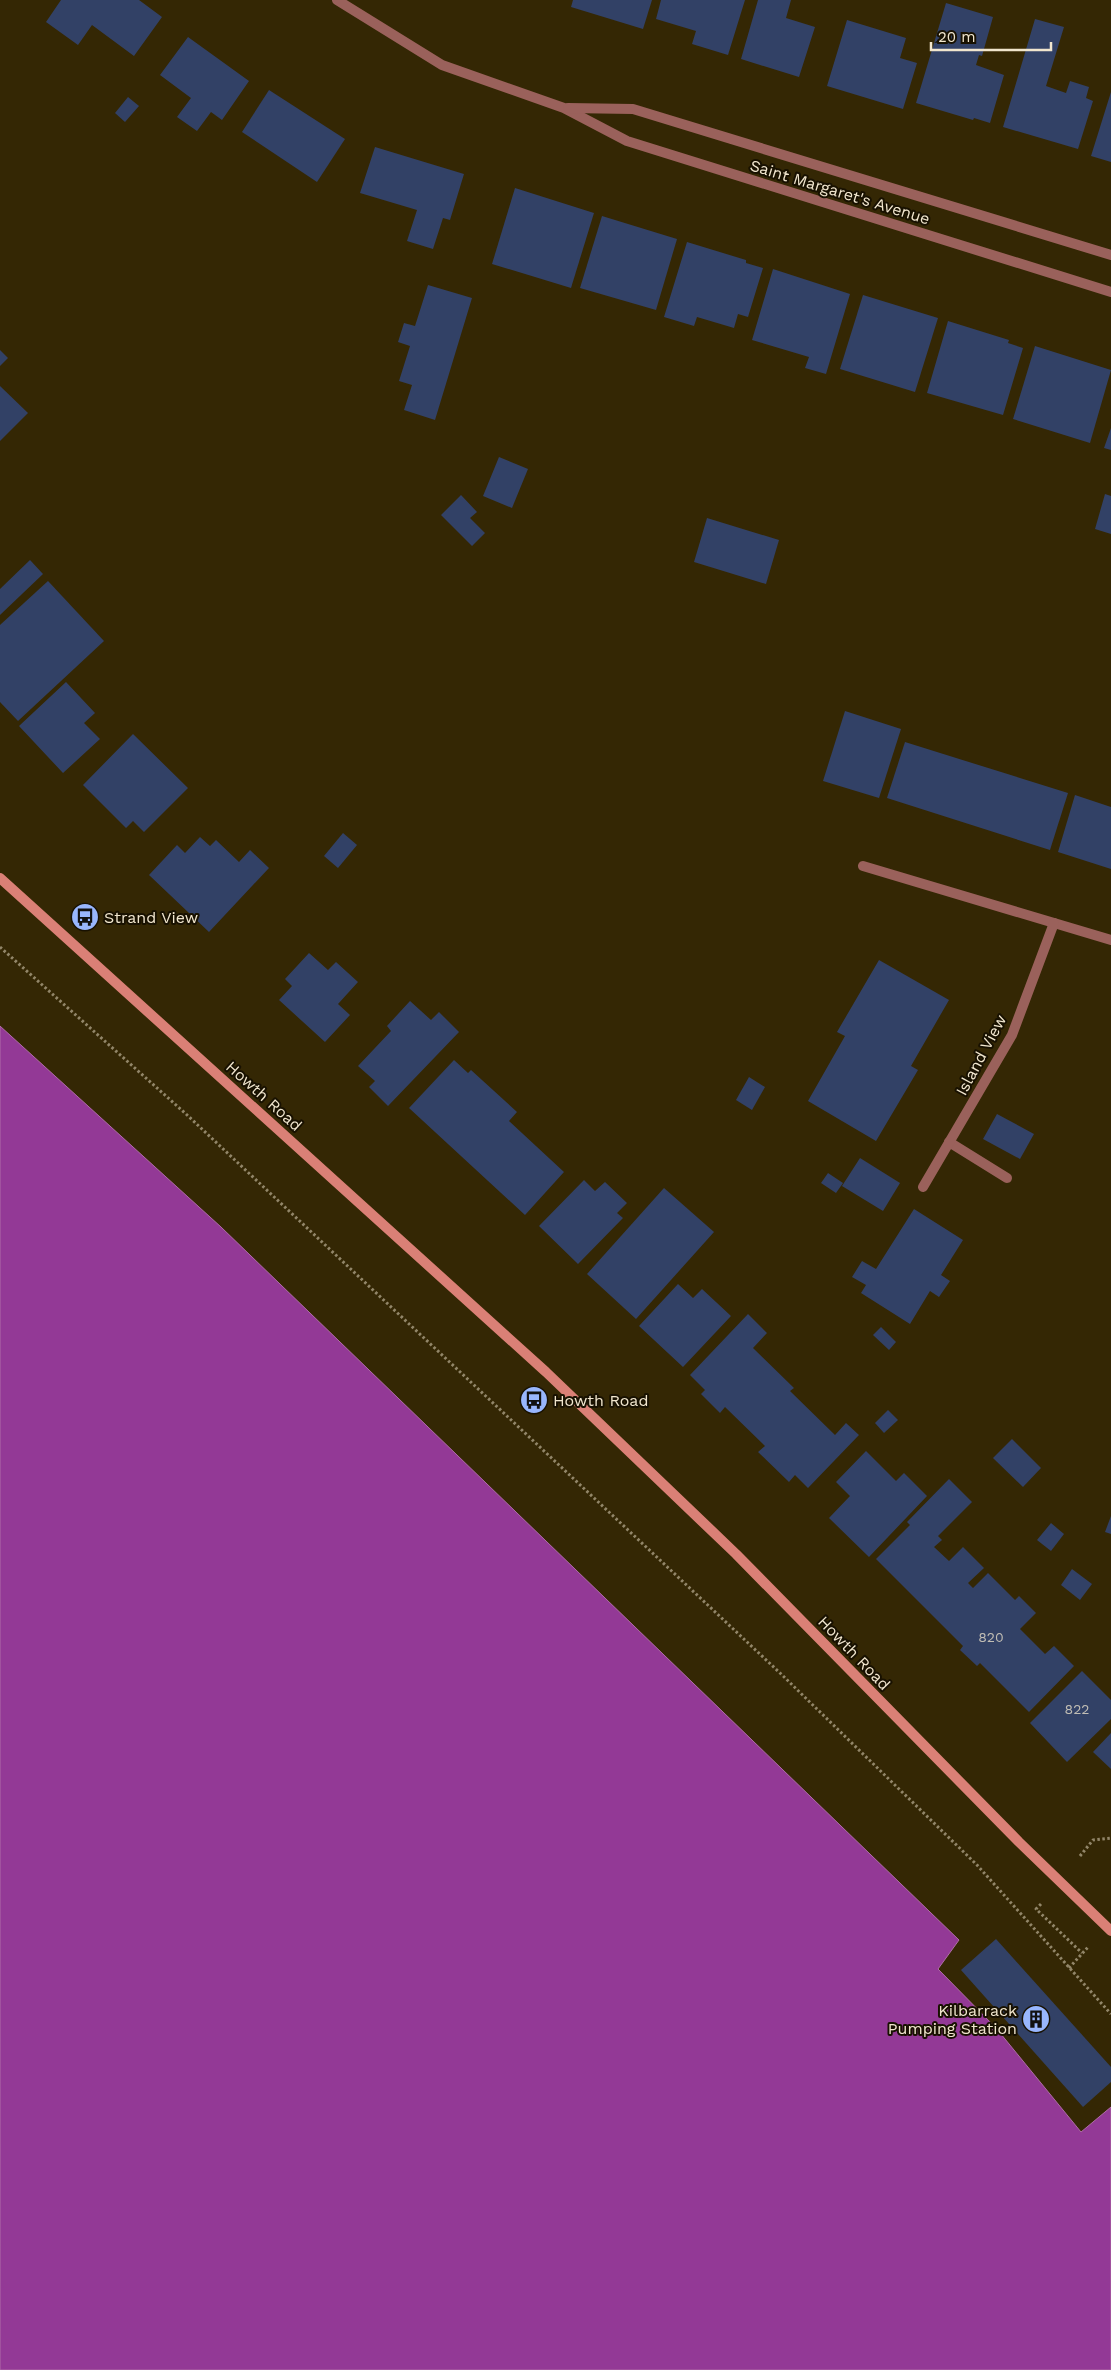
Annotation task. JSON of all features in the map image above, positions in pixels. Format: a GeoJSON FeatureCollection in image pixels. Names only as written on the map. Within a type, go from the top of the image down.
{"type":"FeatureCollection","features":[{"type":"Feature","properties":{"kind":"main road","name":"Howth Road"},"geometry":{"type":"LineString","coordinates":[[0,878],[546,1372],[736,1554],[1019,1842],[1110,1926]]}},
{"type":"Feature","properties":{"kind":"street","name":"Saint Margaret's Avenue"},"geometry":{"type":"LineString","coordinates":[[337,0],[442,65],[564,108],[627,141],[1111,292]]}},
{"type":"Feature","properties":{"kind":"street","name":"Saint Margaret's Avenue"},"geometry":{"type":"LineString","coordinates":[[564,108],[633,109],[1111,255]]}},
{"type":"Feature","properties":{"kind":"street"},"geometry":{"type":"LineString","coordinates":[[863,866],[1111,940]]}},
{"type":"Feature","properties":{"kind":"street","name":"Island View"},"geometry":{"type":"LineString","coordinates":[[923,1187],[1012,1035],[1054,923]]}},
{"type":"Feature","properties":{"kind":"street"},"geometry":{"type":"LineString","coordinates":[[949,1142],[1008,1178]]}},
{"type":"Feature","properties":{"kind":"path"},"geometry":{"type":"LineString","coordinates":[[0,947],[186,1114],[780,1673],[977,1865],[1111,2014]]}},
{"type":"Feature","properties":{"kind":"path"},"geometry":{"type":"LineString","coordinates":[[1080,1856],[1093,1840],[1111,1838]]}},
{"type":"Feature","properties":{"kind":"path"},"geometry":{"type":"LineString","coordinates":[[1041,1904],[1036,1909],[1082,1953]]}},
{"type":"Feature","properties":{"kind":"shaded area"},"geometry":{"type":"Polygon","coordinates":[[[0,1026],[221,1227],[959,1940],[938,1969],[996,2028],[1081,2132],[1111,2107],[1111,2370],[0,2370],[0,1026]]]}},
{"type":"Feature","properties":{"kind":"building"},"geometry":{"type":"Polygon","coordinates":[[[61,0],[139,0],[162,17],[134,56],[92,25],[78,45],[46,22],[61,0]]]}},
{"type":"Feature","properties":{"kind":"building"},"geometry":{"type":"Polygon","coordinates":[[[573,0],[652,0],[643,29],[571,7],[573,0]]]}},
{"type":"Feature","properties":{"kind":"building"},"geometry":{"type":"Polygon","coordinates":[[[661,0],[745,0],[728,55],[692,44],[696,31],[656,19],[661,0]]]}},
{"type":"Feature","properties":{"kind":"building"},"geometry":{"type":"Polygon","coordinates":[[[758,0],[791,0],[786,18],[815,27],[799,77],[741,59],[758,0]]]}},
{"type":"Feature","properties":{"kind":"building"},"geometry":{"type":"Polygon","coordinates":[[[946,3],[993,17],[982,56],[979,55],[976,65],[1004,75],[990,123],[974,118],[973,120],[916,103],[946,3]]]}},
{"type":"Feature","properties":{"kind":"building"},"geometry":{"type":"Polygon","coordinates":[[[1035,19],[1064,27],[1046,86],[1066,93],[1070,81],[1089,87],[1086,98],[1093,101],[1078,149],[1003,127],[1035,19]]]}},
{"type":"Feature","properties":{"kind":"building"},"geometry":{"type":"Polygon","coordinates":[[[847,20],[906,38],[900,58],[917,63],[903,109],[827,86],[847,20]]]}},
{"type":"Feature","properties":{"kind":"building"},"geometry":{"type":"Polygon","coordinates":[[[188,37],[249,81],[222,120],[211,112],[197,131],[177,117],[191,98],[160,75],[188,37]]]}},
{"type":"Feature","properties":{"kind":"building"},"geometry":{"type":"Polygon","coordinates":[[[269,90],[345,139],[317,182],[242,132],[269,90]]]}},
{"type":"Feature","properties":{"kind":"building"},"geometry":{"type":"Polygon","coordinates":[[[1111,92],[1111,162],[1091,156],[1111,92]]]}},
{"type":"Feature","properties":{"kind":"building"},"geometry":{"type":"Polygon","coordinates":[[[128,97],[139,106],[125,122],[115,113],[128,97]]]}},
{"type":"Feature","properties":{"kind":"building"},"geometry":{"type":"Polygon","coordinates":[[[375,147],[464,174],[450,220],[443,218],[433,249],[407,241],[417,210],[360,193],[375,147]]]}},
{"type":"Feature","properties":{"kind":"building"},"geometry":{"type":"Polygon","coordinates":[[[515,188],[594,213],[571,288],[492,264],[515,188]]]}},
{"type":"Feature","properties":{"kind":"building"},"geometry":{"type":"Polygon","coordinates":[[[602,216],[677,239],[656,310],[580,288],[602,216]]]}},
{"type":"Feature","properties":{"kind":"building"},"geometry":{"type":"Polygon","coordinates":[[[687,242],[746,260],[746,263],[763,268],[748,317],[738,314],[734,328],[697,317],[694,326],[664,317],[687,242]]]}},
{"type":"Feature","properties":{"kind":"building"},"geometry":{"type":"Polygon","coordinates":[[[773,269],[850,294],[826,374],[805,368],[809,357],[752,340],[773,269]]]}},
{"type":"Feature","properties":{"kind":"building"},"geometry":{"type":"Polygon","coordinates":[[[428,285],[472,298],[435,420],[404,410],[412,385],[399,381],[410,346],[398,342],[404,323],[415,326],[428,285]]]}},
{"type":"Feature","properties":{"kind":"building"},"geometry":{"type":"Polygon","coordinates":[[[863,295],[938,318],[915,392],[840,369],[863,295]]]}},
{"type":"Feature","properties":{"kind":"building"},"geometry":{"type":"Polygon","coordinates":[[[948,321],[1009,340],[1008,343],[1023,348],[1003,415],[927,393],[948,321]]]}},
{"type":"Feature","properties":{"kind":"building"},"geometry":{"type":"Polygon","coordinates":[[[1035,346],[1111,370],[1090,443],[1013,419],[1035,346]]]}},
{"type":"Feature","properties":{"kind":"building"},"geometry":{"type":"Polygon","coordinates":[[[0,350],[8,358],[0,366],[0,350]]]}},
{"type":"Feature","properties":{"kind":"building"},"geometry":{"type":"Polygon","coordinates":[[[0,386],[28,413],[0,441],[0,386]]]}},
{"type":"Feature","properties":{"kind":"building"},"geometry":{"type":"Polygon","coordinates":[[[1111,428],[1111,450],[1104,448],[1111,428]]]}},
{"type":"Feature","properties":{"kind":"building"},"geometry":{"type":"Polygon","coordinates":[[[499,457],[528,469],[512,508],[483,496],[499,457]]]}},
{"type":"Feature","properties":{"kind":"building"},"geometry":{"type":"Polygon","coordinates":[[[1105,494],[1111,496],[1111,534],[1095,529],[1105,494]]]}},
{"type":"Feature","properties":{"kind":"building"},"geometry":{"type":"Polygon","coordinates":[[[461,495],[477,512],[470,518],[485,533],[472,546],[441,515],[461,495]]]}},
{"type":"Feature","properties":{"kind":"building"},"geometry":{"type":"Polygon","coordinates":[[[707,518],[779,540],[766,584],[694,562],[707,518]]]}},
{"type":"Feature","properties":{"kind":"building"},"geometry":{"type":"Polygon","coordinates":[[[30,560],[43,574],[0,615],[0,589],[30,560]]]}},
{"type":"Feature","properties":{"kind":"building"},"geometry":{"type":"Polygon","coordinates":[[[48,581],[104,641],[18,721],[0,702],[0,625],[48,581]]]}},
{"type":"Feature","properties":{"kind":"building"},"geometry":{"type":"Polygon","coordinates":[[[66,682],[95,713],[84,723],[100,739],[63,773],[19,726],[66,682]]]}},
{"type":"Feature","properties":{"kind":"building"},"geometry":{"type":"Polygon","coordinates":[[[845,711],[901,729],[879,798],[823,781],[845,711]]]}},
{"type":"Feature","properties":{"kind":"building"},"geometry":{"type":"Polygon","coordinates":[[[133,734],[188,788],[144,832],[133,821],[126,828],[83,785],[133,734]]]}},
{"type":"Feature","properties":{"kind":"building"},"geometry":{"type":"Polygon","coordinates":[[[905,742],[1068,793],[1050,850],[887,798],[905,742]]]}},
{"type":"Feature","properties":{"kind":"building"},"geometry":{"type":"Polygon","coordinates":[[[1075,795],[1111,807],[1111,869],[1058,852],[1075,795]]]}},
{"type":"Feature","properties":{"kind":"building"},"geometry":{"type":"Polygon","coordinates":[[[343,833],[357,845],[338,868],[324,856],[343,833]]]}},
{"type":"Feature","properties":{"kind":"building"},"geometry":{"type":"Polygon","coordinates":[[[200,837],[210,846],[216,840],[239,862],[250,850],[269,868],[209,932],[149,875],[177,845],[185,853],[200,837]]]}},
{"type":"Feature","properties":{"kind":"building"},"geometry":{"type":"Polygon","coordinates":[[[309,953],[328,970],[336,962],[358,982],[338,1004],[350,1015],[325,1042],[279,1000],[292,986],[285,979],[309,953]]]}},
{"type":"Feature","properties":{"kind":"building"},"geometry":{"type":"Polygon","coordinates":[[[879,960],[949,1000],[911,1066],[918,1070],[876,1141],[808,1101],[845,1036],[837,1032],[879,960]]]}},
{"type":"Feature","properties":{"kind":"building"},"geometry":{"type":"Polygon","coordinates":[[[410,1001],[431,1020],[439,1012],[459,1032],[388,1106],[369,1087],[375,1081],[358,1066],[391,1031],[387,1026],[410,1001]]]}},
{"type":"Feature","properties":{"kind":"building"},"geometry":{"type":"Polygon","coordinates":[[[454,1060],[468,1073],[471,1070],[517,1112],[509,1121],[564,1172],[525,1215],[409,1108],[454,1060]]]}},
{"type":"Feature","properties":{"kind":"building"},"geometry":{"type":"Polygon","coordinates":[[[749,1077],[765,1087],[752,1110],[736,1100],[749,1077]]]}},
{"type":"Feature","properties":{"kind":"building"},"geometry":{"type":"Polygon","coordinates":[[[997,1114],[1034,1134],[1020,1159],[983,1139],[997,1114]]]}},
{"type":"Feature","properties":{"kind":"building"},"geometry":{"type":"Polygon","coordinates":[[[860,1158],[900,1183],[883,1211],[842,1186],[860,1158]]]}},
{"type":"Feature","properties":{"kind":"building"},"geometry":{"type":"Polygon","coordinates":[[[828,1173],[843,1183],[836,1193],[821,1183],[828,1173]]]}},
{"type":"Feature","properties":{"kind":"building"},"geometry":{"type":"Polygon","coordinates":[[[584,1180],[595,1191],[605,1182],[627,1203],[617,1213],[623,1218],[578,1264],[539,1226],[584,1180]]]}},
{"type":"Feature","properties":{"kind":"building"},"geometry":{"type":"Polygon","coordinates":[[[664,1188],[714,1232],[636,1319],[587,1274],[664,1188]]]}},
{"type":"Feature","properties":{"kind":"building"},"geometry":{"type":"Polygon","coordinates":[[[914,1209],[963,1240],[941,1275],[950,1281],[939,1297],[930,1291],[910,1324],[861,1293],[866,1285],[852,1277],[862,1261],[876,1269],[914,1209]]]}},
{"type":"Feature","properties":{"kind":"building"},"geometry":{"type":"Polygon","coordinates":[[[678,1284],[693,1298],[702,1289],[731,1316],[683,1367],[639,1326],[678,1284]]]}},
{"type":"Feature","properties":{"kind":"building"},"geometry":{"type":"Polygon","coordinates":[[[748,1314],[767,1333],[753,1348],[794,1388],[790,1391],[835,1435],[846,1423],[859,1435],[808,1488],[795,1475],[789,1482],[758,1452],[765,1446],[725,1407],[720,1413],[701,1394],[705,1390],[690,1375],[748,1314]]]}},
{"type":"Feature","properties":{"kind":"building"},"geometry":{"type":"Polygon","coordinates":[[[881,1327],[896,1342],[889,1350],[873,1335],[881,1327]]]}},
{"type":"Feature","properties":{"kind":"building"},"geometry":{"type":"Polygon","coordinates":[[[888,1410],[898,1420],[884,1433],[875,1423],[888,1410]]]}},
{"type":"Feature","properties":{"kind":"building"},"geometry":{"type":"Polygon","coordinates":[[[1012,1439],[1041,1468],[1023,1487],[993,1458],[1012,1439]]]}},
{"type":"Feature","properties":{"kind":"building"},"geometry":{"type":"Polygon","coordinates":[[[866,1451],[896,1481],[904,1473],[927,1496],[869,1557],[829,1518],[850,1496],[836,1482],[866,1451]]]}},
{"type":"Feature","properties":{"kind":"building"},"geometry":{"type":"Polygon","coordinates":[[[949,1479],[972,1502],[938,1536],[942,1540],[934,1547],[949,1561],[963,1547],[984,1568],[968,1583],[973,1588],[988,1573],[1015,1600],[1019,1596],[1036,1613],[1020,1629],[1045,1654],[1054,1646],[1074,1666],[1029,1712],[980,1663],[977,1666],[960,1650],[963,1646],[876,1559],[910,1525],[907,1522],[949,1479]]]}},
{"type":"Feature","properties":{"kind":"building"},"geometry":{"type":"Polygon","coordinates":[[[1111,1516],[1111,1534],[1105,1532],[1111,1516]]]}},
{"type":"Feature","properties":{"kind":"building"},"geometry":{"type":"Polygon","coordinates":[[[1051,1523],[1064,1534],[1051,1551],[1037,1540],[1051,1523]]]}},
{"type":"Feature","properties":{"kind":"building"},"geometry":{"type":"Polygon","coordinates":[[[1072,1569],[1092,1584],[1080,1600],[1061,1585],[1072,1569]]]}},
{"type":"Feature","properties":{"kind":"building"},"geometry":{"type":"Polygon","coordinates":[[[1082,1671],[1111,1700],[1111,1719],[1067,1762],[1030,1723],[1082,1671]]]}},
{"type":"Feature","properties":{"kind":"building"},"geometry":{"type":"Polygon","coordinates":[[[1111,1733],[1111,1769],[1093,1752],[1111,1733]]]}},
{"type":"Feature","properties":{"kind":"building","name":"Kilbarrack Pumping Station"},"geometry":{"type":"Polygon","coordinates":[[[996,1939],[1111,2067],[1111,2082],[1083,2107],[961,1970],[996,1939]]]}},
{"type":"Feature","properties":{"kind":"place","name":"Strand View"},"geometry":{"type":"Point","coordinates":[85,917]}},
{"type":"Feature","properties":{"kind":"place","name":"Howth Road"},"geometry":{"type":"Point","coordinates":[534,1400]}},
{"type":"Feature","properties":{"kind":"place","name":"Kilbarrack Pumping Station"},"geometry":{"type":"Point","coordinates":[1036,2019]}}]}
